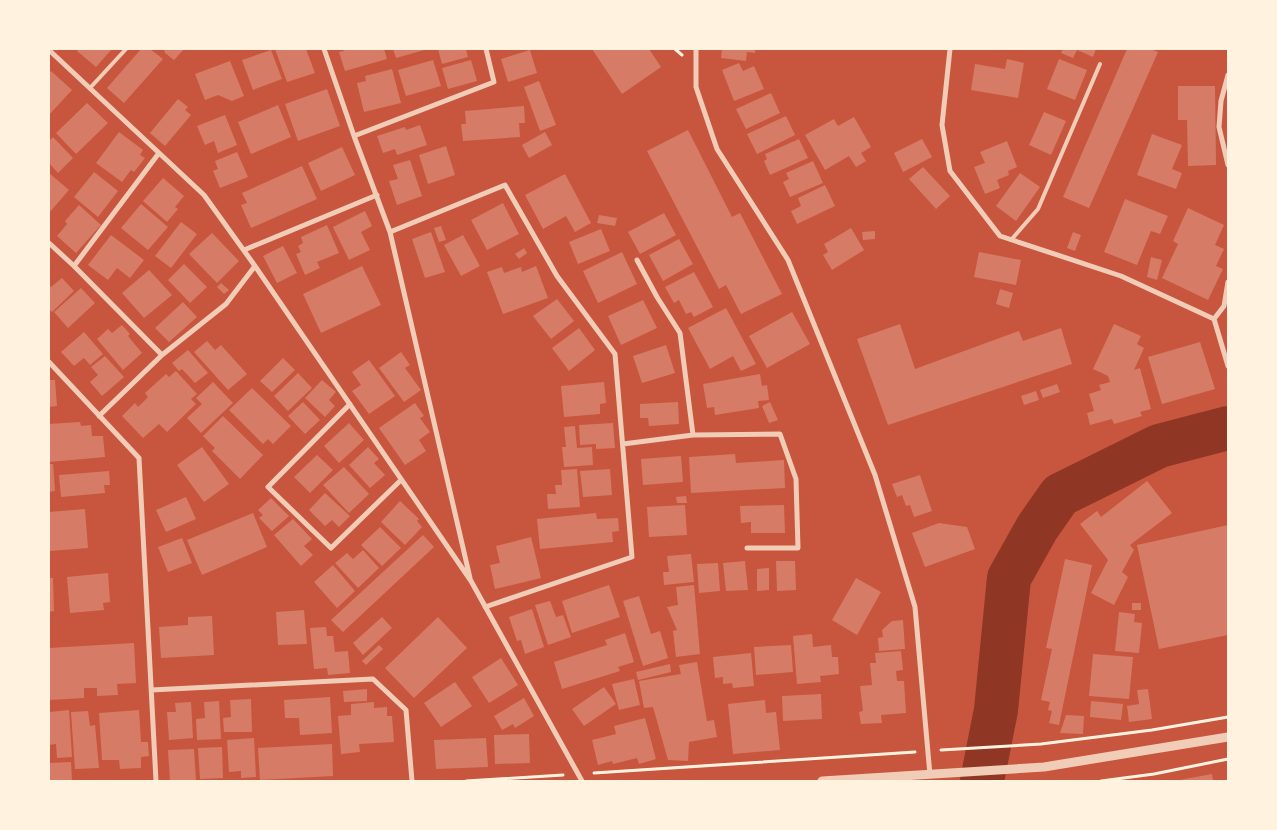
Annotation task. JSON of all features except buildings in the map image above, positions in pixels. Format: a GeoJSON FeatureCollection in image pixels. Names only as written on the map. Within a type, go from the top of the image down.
{"type":"FeatureCollection","features":[{"type":"Feature","properties":{"kind":"street"},"geometry":{"type":"LineString","coordinates":[[324,49],[390,232],[471,581]]}},
{"type":"Feature","properties":{"kind":"street"},"geometry":{"type":"LineString","coordinates":[[354,136],[494,82],[486,49]]}},
{"type":"Feature","properties":{"kind":"street"},"geometry":{"type":"LineString","coordinates":[[696,49],[696,87],[717,149],[788,260],[875,475],[915,608],[930,775]]}},
{"type":"Feature","properties":{"kind":"street"},"geometry":{"type":"LineString","coordinates":[[950,49],[942,125],[950,171],[1000,236],[1121,276],[1214,319],[1228,366]]}},
{"type":"Feature","properties":{"kind":"street"},"geometry":{"type":"LineString","coordinates":[[49,50],[204,195],[244,250],[471,581],[582,781]]}},
{"type":"Feature","properties":{"kind":"street"},"geometry":{"type":"LineString","coordinates":[[1228,74],[1219,127],[1228,165]]}},
{"type":"Feature","properties":{"kind":"street"},"geometry":{"type":"LineString","coordinates":[[74,266],[159,153]]}},
{"type":"Feature","properties":{"kind":"street"},"geometry":{"type":"LineString","coordinates":[[390,232],[505,185],[557,276],[615,354],[632,557],[485,607]]}},
{"type":"Feature","properties":{"kind":"street"},"geometry":{"type":"LineString","coordinates":[[244,250],[377,196]]}},
{"type":"Feature","properties":{"kind":"street"},"geometry":{"type":"LineString","coordinates":[[49,243],[162,355]]}},
{"type":"Feature","properties":{"kind":"street"},"geometry":{"type":"LineString","coordinates":[[637,260],[656,297],[680,333],[693,435]]}},
{"type":"Feature","properties":{"kind":"street"},"geometry":{"type":"LineString","coordinates":[[99,416],[162,355],[226,304],[255,266]]}},
{"type":"Feature","properties":{"kind":"street"},"geometry":{"type":"LineString","coordinates":[[1214,319],[1224,306],[1228,282]]}},
{"type":"Feature","properties":{"kind":"street"},"geometry":{"type":"LineString","coordinates":[[49,362],[139,458],[156,781]]}},
{"type":"Feature","properties":{"kind":"street"},"geometry":{"type":"LineString","coordinates":[[350,404],[268,486],[331,548],[401,480]]}},
{"type":"Feature","properties":{"kind":"street"},"geometry":{"type":"LineString","coordinates":[[623,444],[693,435],[780,434],[796,479],[798,548],[747,548]]}},
{"type":"Feature","properties":{"kind":"street"},"geometry":{"type":"LineString","coordinates":[[151,690],[373,679],[406,710],[412,781]]}},
{"type":"Feature","properties":{"kind":"street"},"geometry":{"type":"LineString","coordinates":[[822,781],[1044,767],[1228,737]]}},
{"type":"Feature","properties":{"kind":"lane"},"geometry":{"type":"LineString","coordinates":[[90,88],[126,49]]}},
{"type":"Feature","properties":{"kind":"lane"},"geometry":{"type":"LineString","coordinates":[[1012,240],[1038,209],[1100,64]]}},
{"type":"Feature","properties":{"kind":"path"},"geometry":{"type":"LineString","coordinates":[[466,781],[1041,744],[1152,730],[1228,717]]}},
{"type":"Feature","properties":{"kind":"path"},"geometry":{"type":"LineString","coordinates":[[1101,781],[1154,774],[1228,758]]}},
{"type":"Feature","properties":{"kind":"waterway"},"geometry":{"type":"LineString","coordinates":[[982,781],[996,710],[1009,578],[1037,528],[1060,495],[1159,446],[1228,428]]}}]}
